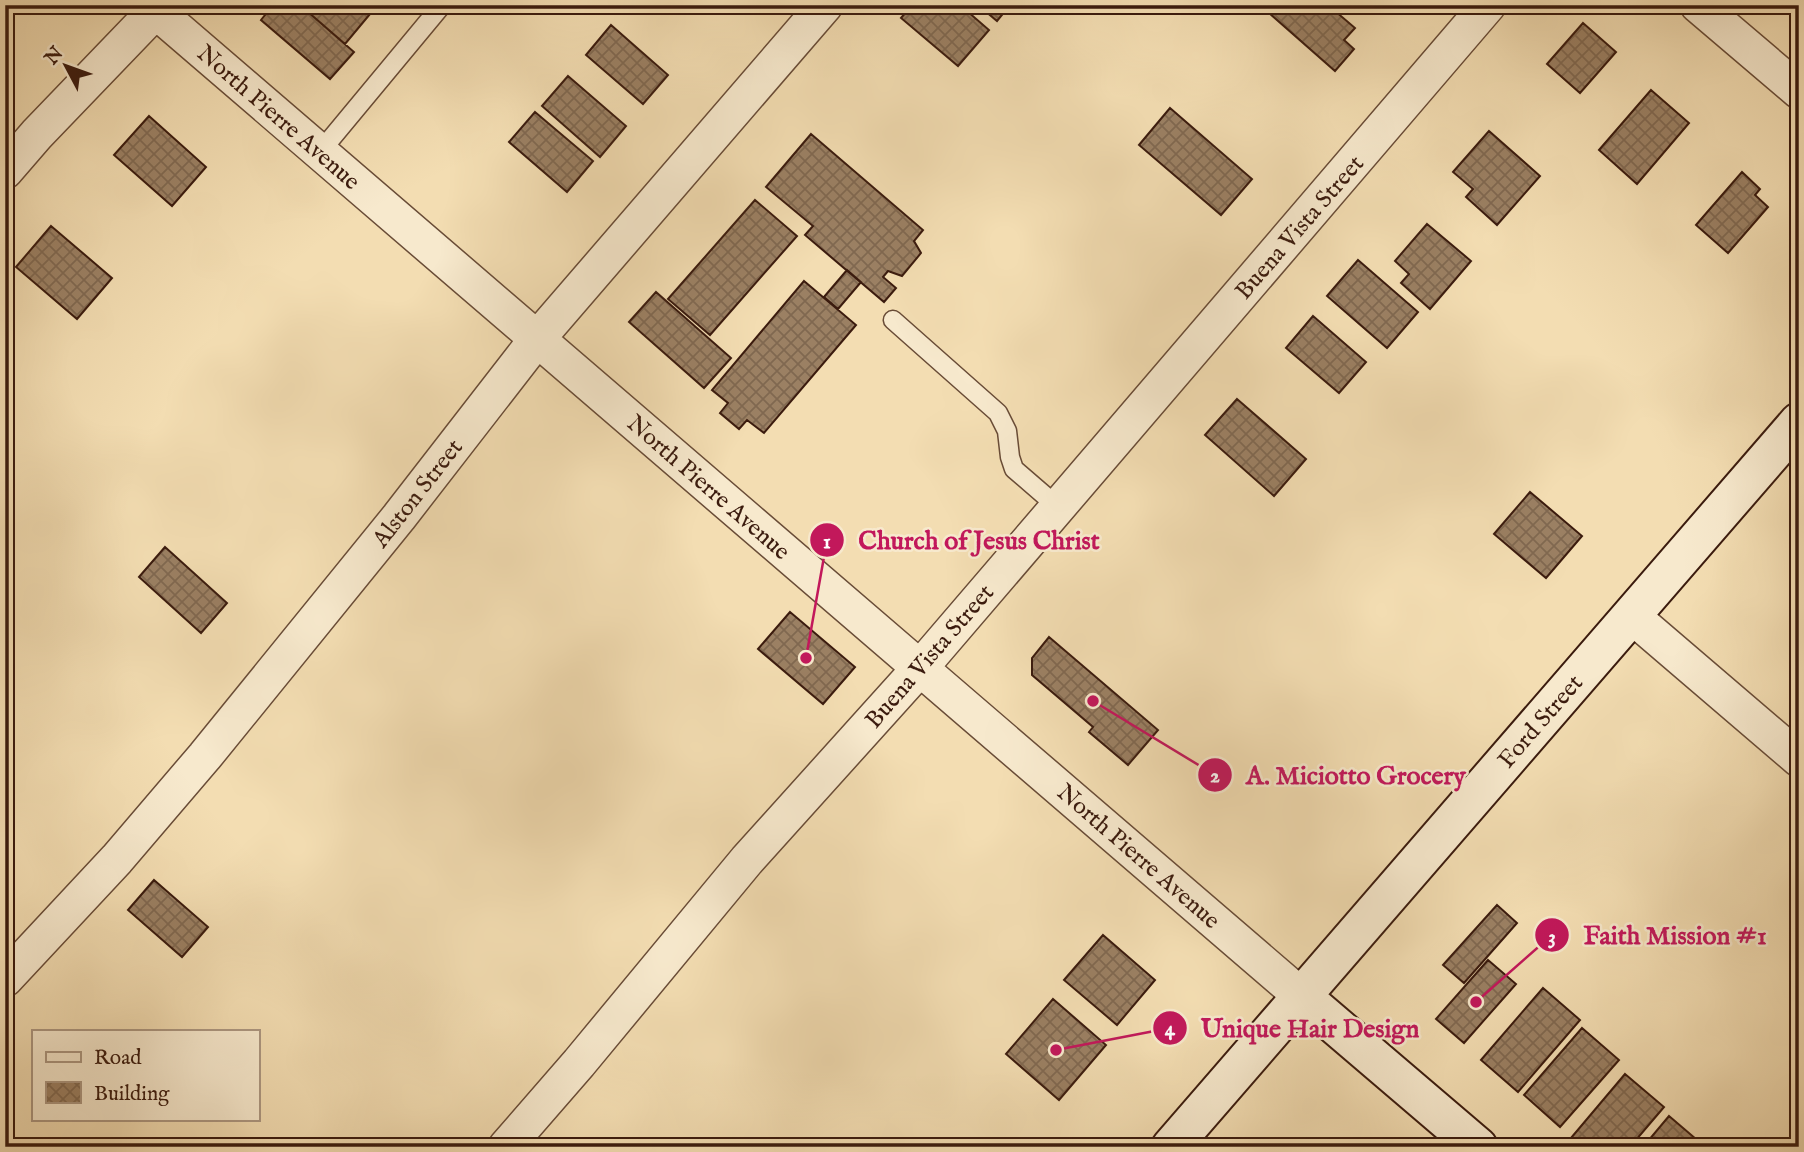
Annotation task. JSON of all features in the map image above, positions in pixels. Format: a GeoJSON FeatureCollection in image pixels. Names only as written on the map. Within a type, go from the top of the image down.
{"type":"FeatureCollection","features":[{"type":"Feature","properties":{"kind":"main road","name":"Ford Street"},"geometry":{"type":"LineString","coordinates":[[1171,1147],[1799,422]]}},
{"type":"Feature","properties":{"kind":"main road"},"geometry":{"type":"LineString","coordinates":[[1300,995],[1478,1147]]}},
{"type":"Feature","properties":{"kind":"street","name":"Alston Street"},"geometry":{"type":"LineString","coordinates":[[5,979],[117,859],[205,756],[399,517],[537,338],[825,5]]}},
{"type":"Feature","properties":{"kind":"street","name":"Buena Vista Street"},"geometry":{"type":"LineString","coordinates":[[506,1147],[747,860],[919,668],[1488,5]]}},
{"type":"Feature","properties":{"kind":"street"},"geometry":{"type":"LineString","coordinates":[[1698,5],[1799,91]]}},
{"type":"Feature","properties":{"kind":"street","name":"North Pierre Avenue"},"geometry":{"type":"LineString","coordinates":[[155,7],[1300,995]]}},
{"type":"Feature","properties":{"kind":"street"},"geometry":{"type":"LineString","coordinates":[[5,171],[155,7]]}},
{"type":"Feature","properties":{"kind":"street"},"geometry":{"type":"LineString","coordinates":[[1632,616],[1799,759]]}},
{"type":"Feature","properties":{"kind":"lane"},"geometry":{"type":"LineString","coordinates":[[320,152],[442,5]]}},
{"type":"Feature","properties":{"kind":"lane"},"geometry":{"type":"LineString","coordinates":[[893,320],[999,413],[1007,431],[1014,469],[1058,507]]}},
{"type":"Feature","properties":{"kind":"building"},"geometry":{"type":"Polygon","coordinates":[[[273,5],[300,5],[354,52],[330,79],[261,20],[273,5]]]}},
{"type":"Feature","properties":{"kind":"building"},"geometry":{"type":"Polygon","coordinates":[[[300,5],[360,5],[370,14],[345,44],[300,5]]]}},
{"type":"Feature","properties":{"kind":"building"},"geometry":{"type":"Polygon","coordinates":[[[912,5],[960,5],[989,30],[958,66],[901,18],[912,5]]]}},
{"type":"Feature","properties":{"kind":"building"},"geometry":{"type":"Polygon","coordinates":[[[978,5],[1010,5],[997,21],[978,5]]]}},
{"type":"Feature","properties":{"kind":"building"},"geometry":{"type":"Polygon","coordinates":[[[1276,5],[1328,5],[1355,28],[1344,40],[1354,49],[1335,71],[1269,13],[1276,5]]]}},
{"type":"Feature","properties":{"kind":"building"},"geometry":{"type":"Polygon","coordinates":[[[1583,23],[1616,52],[1580,93],[1547,64],[1583,23]]]}},
{"type":"Feature","properties":{"kind":"building"},"geometry":{"type":"Polygon","coordinates":[[[611,25],[668,75],[643,104],[586,55],[611,25]]]}},
{"type":"Feature","properties":{"kind":"building"},"geometry":{"type":"Polygon","coordinates":[[[568,76],[626,126],[600,157],[542,106],[568,76]]]}},
{"type":"Feature","properties":{"kind":"building"},"geometry":{"type":"Polygon","coordinates":[[[1651,90],[1689,123],[1637,184],[1599,150],[1651,90]]]}},
{"type":"Feature","properties":{"kind":"building"},"geometry":{"type":"Polygon","coordinates":[[[1170,108],[1252,179],[1221,215],[1139,145],[1170,108]]]}},
{"type":"Feature","properties":{"kind":"building"},"geometry":{"type":"Polygon","coordinates":[[[535,112],[593,161],[567,192],[509,142],[535,112]]]}},
{"type":"Feature","properties":{"kind":"building"},"geometry":{"type":"Polygon","coordinates":[[[149,116],[206,167],[172,206],[114,155],[149,116]]]}},
{"type":"Feature","properties":{"kind":"building"},"geometry":{"type":"Polygon","coordinates":[[[1489,131],[1540,176],[1497,225],[1466,197],[1473,189],[1453,172],[1489,131]]]}},
{"type":"Feature","properties":{"kind":"building"},"geometry":{"type":"Polygon","coordinates":[[[811,134],[923,230],[914,241],[921,253],[902,276],[888,271],[883,277],[896,288],[884,302],[805,235],[813,226],[766,187],[811,134]]]}},
{"type":"Feature","properties":{"kind":"building"},"geometry":{"type":"Polygon","coordinates":[[[1742,172],[1760,189],[1755,195],[1768,207],[1728,253],[1696,225],[1742,172]]]}},
{"type":"Feature","properties":{"kind":"building"},"geometry":{"type":"Polygon","coordinates":[[[755,200],[797,236],[710,335],[668,299],[755,200]]]}},
{"type":"Feature","properties":{"kind":"building"},"geometry":{"type":"Polygon","coordinates":[[[1427,224],[1471,261],[1430,309],[1401,283],[1409,274],[1395,261],[1427,224]]]}},
{"type":"Feature","properties":{"kind":"building"},"geometry":{"type":"Polygon","coordinates":[[[51,226],[112,278],[77,319],[16,267],[51,226]]]}},
{"type":"Feature","properties":{"kind":"building"},"geometry":{"type":"Polygon","coordinates":[[[1358,260],[1418,312],[1387,348],[1327,296],[1358,260]]]}},
{"type":"Feature","properties":{"kind":"building"},"geometry":{"type":"Polygon","coordinates":[[[847,270],[861,282],[838,309],[824,297],[847,270]]]}},
{"type":"Feature","properties":{"kind":"building"},"geometry":{"type":"Polygon","coordinates":[[[804,281],[856,325],[764,433],[747,420],[739,429],[720,413],[728,403],[712,390],[804,281]]]}},
{"type":"Feature","properties":{"kind":"building"},"geometry":{"type":"Polygon","coordinates":[[[656,292],[731,358],[704,388],[629,322],[656,292]]]}},
{"type":"Feature","properties":{"kind":"building"},"geometry":{"type":"Polygon","coordinates":[[[1313,316],[1366,362],[1339,393],[1286,348],[1313,316]]]}},
{"type":"Feature","properties":{"kind":"building"},"geometry":{"type":"Polygon","coordinates":[[[1237,399],[1306,459],[1274,496],[1205,435],[1237,399]]]}},
{"type":"Feature","properties":{"kind":"building"},"geometry":{"type":"Polygon","coordinates":[[[1530,492],[1582,536],[1546,578],[1494,534],[1530,492]]]}},
{"type":"Feature","properties":{"kind":"building"},"geometry":{"type":"Polygon","coordinates":[[[165,547],[227,603],[201,633],[139,577],[165,547]]]}},
{"type":"Feature","properties":{"kind":"building"},"geometry":{"type":"Polygon","coordinates":[[[790,612],[855,667],[823,704],[758,649],[790,612]]]}},
{"type":"Feature","properties":{"kind":"building"},"geometry":{"type":"Polygon","coordinates":[[[1049,637],[1158,730],[1128,765],[1089,732],[1093,727],[1032,675],[1032,658],[1049,637]]]}},
{"type":"Feature","properties":{"kind":"building"},"geometry":{"type":"Polygon","coordinates":[[[154,880],[208,927],[182,957],[128,910],[154,880]]]}},
{"type":"Feature","properties":{"kind":"building"},"geometry":{"type":"Polygon","coordinates":[[[1497,905],[1517,923],[1464,983],[1443,965],[1497,905]]]}},
{"type":"Feature","properties":{"kind":"building"},"geometry":{"type":"Polygon","coordinates":[[[1103,935],[1155,980],[1117,1025],[1064,980],[1103,935]]]}},
{"type":"Feature","properties":{"kind":"building"},"geometry":{"type":"Polygon","coordinates":[[[1488,960],[1516,984],[1464,1043],[1436,1019],[1488,960]]]}},
{"type":"Feature","properties":{"kind":"building"},"geometry":{"type":"Polygon","coordinates":[[[1543,988],[1580,1020],[1518,1092],[1481,1060],[1543,988]]]}},
{"type":"Feature","properties":{"kind":"building"},"geometry":{"type":"Polygon","coordinates":[[[1053,999],[1106,1045],[1059,1100],[1006,1054],[1053,999]]]}},
{"type":"Feature","properties":{"kind":"building"},"geometry":{"type":"Polygon","coordinates":[[[1582,1028],[1619,1060],[1560,1127],[1524,1095],[1582,1028]]]}},
{"type":"Feature","properties":{"kind":"building"},"geometry":{"type":"Polygon","coordinates":[[[1625,1074],[1664,1107],[1630,1147],[1581,1147],[1571,1138],[1625,1074]]]}},
{"type":"Feature","properties":{"kind":"building"},"geometry":{"type":"Polygon","coordinates":[[[1669,1116],[1703,1145],[1643,1147],[1669,1116]]]}},
{"type":"Feature","properties":{"kind":"place","name":"Church of Jesus Christ"},"geometry":{"type":"Point","coordinates":[806,658]}},
{"type":"Feature","properties":{"kind":"place","name":"A. Miciotto Grocery"},"geometry":{"type":"Point","coordinates":[1093,701]}},
{"type":"Feature","properties":{"kind":"place","name":"Faith Mission #1"},"geometry":{"type":"Point","coordinates":[1476,1002]}},
{"type":"Feature","properties":{"kind":"place","name":"Unique Hair Design"},"geometry":{"type":"Point","coordinates":[1056,1050]}}]}
